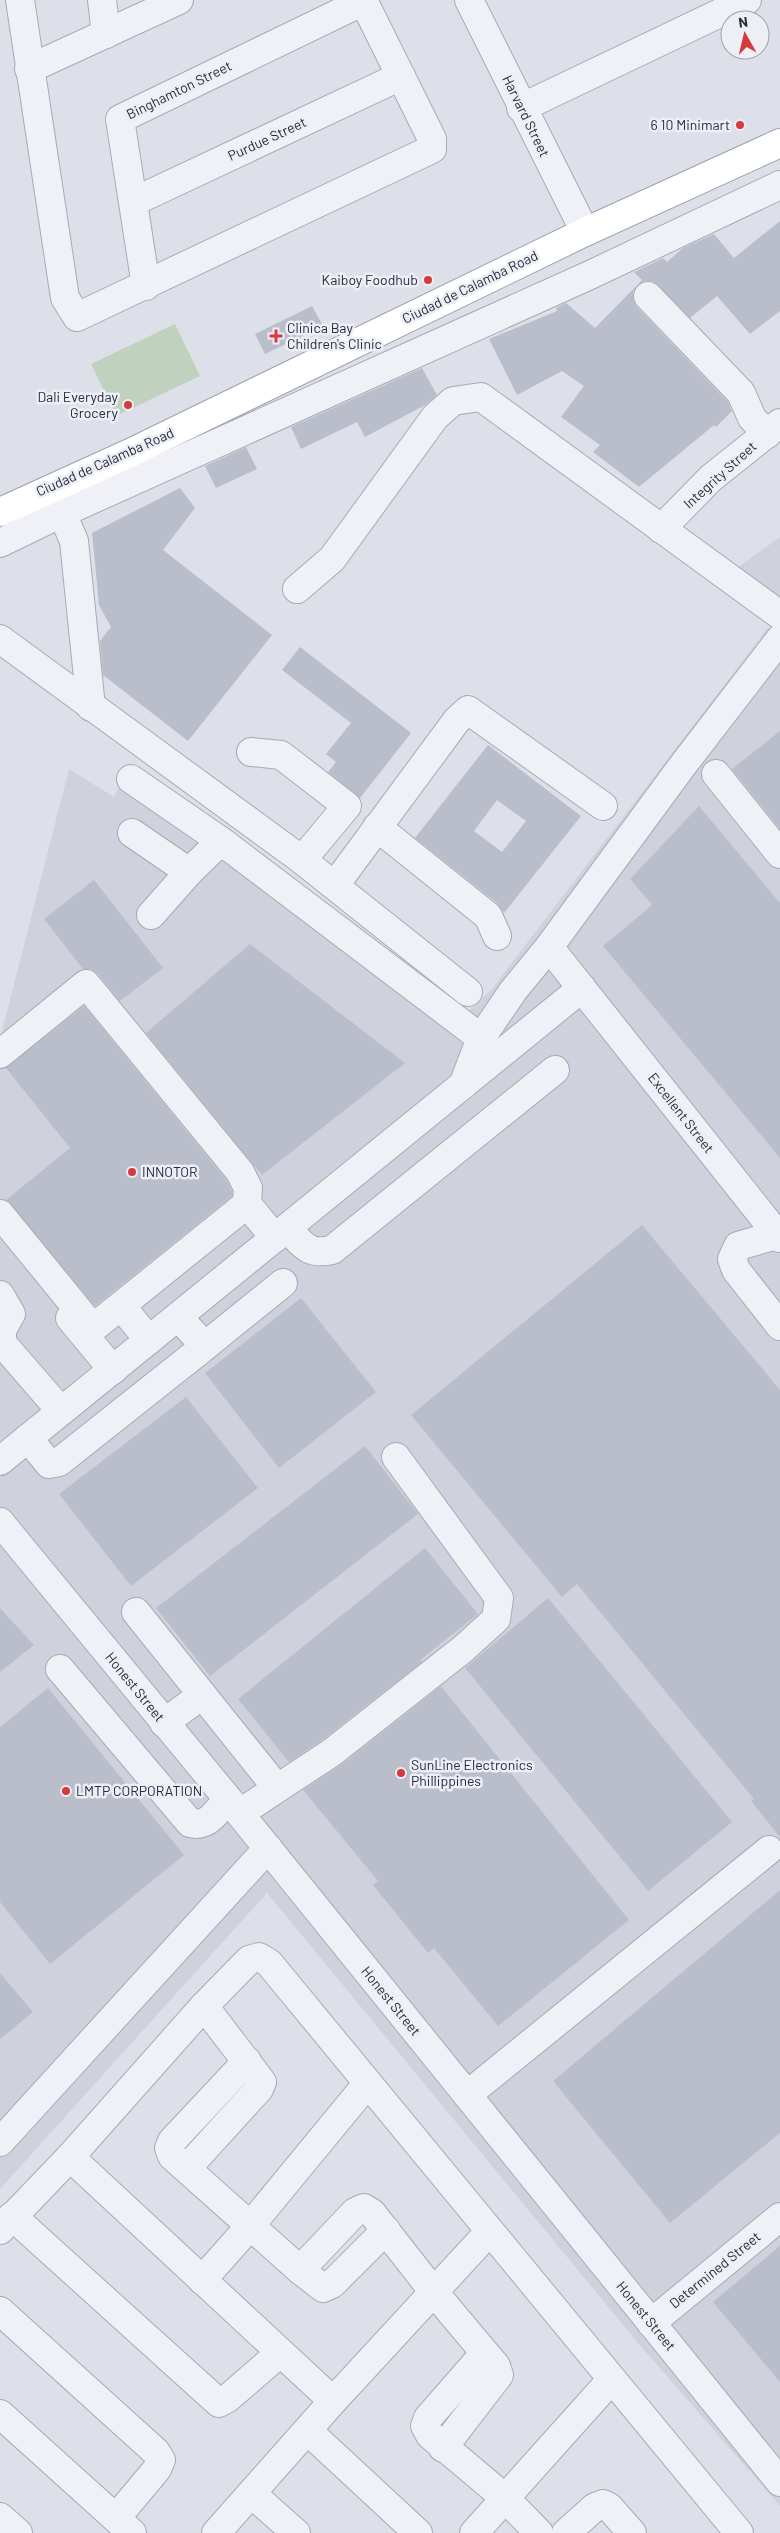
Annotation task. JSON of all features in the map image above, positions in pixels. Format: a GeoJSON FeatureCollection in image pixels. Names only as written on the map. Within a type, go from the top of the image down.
{"type":"FeatureCollection","features":[{"type":"Feature","properties":{"kind":"main road","name":"Ciudad de Calamba Road"},"geometry":{"type":"LineString","coordinates":[[0,512],[139,448],[585,232],[780,143]]}},
{"type":"Feature","properties":{"kind":"street"},"geometry":{"type":"LineString","coordinates":[[20,0],[65,298],[77,317],[432,149],[432,138],[364,1]]}},
{"type":"Feature","properties":{"kind":"street"},"geometry":{"type":"LineString","coordinates":[[102,0],[106,34]]}},
{"type":"Feature","properties":{"kind":"street"},"geometry":{"type":"LineString","coordinates":[[30,69],[180,0]]}},
{"type":"Feature","properties":{"kind":"street","name":"Harvard Street"},"geometry":{"type":"LineString","coordinates":[[469,0],[521,108],[585,232]]}},
{"type":"Feature","properties":{"kind":"street"},"geometry":{"type":"LineString","coordinates":[[521,108],[748,0]]}},
{"type":"Feature","properties":{"kind":"street","name":"Binghamton Street"},"geometry":{"type":"LineString","coordinates":[[146,286],[120,118],[364,1]]}},
{"type":"Feature","properties":{"kind":"street","name":"Purdue Street"},"geometry":{"type":"LineString","coordinates":[[133,202],[401,76]]}},
{"type":"Feature","properties":{"kind":"street"},"geometry":{"type":"LineString","coordinates":[[0,543],[62,513],[590,275],[780,185]]}},
{"type":"Feature","properties":{"kind":"street"},"geometry":{"type":"LineString","coordinates":[[648,296],[741,393],[752,418],[773,429]]}},
{"type":"Feature","properties":{"kind":"street"},"geometry":{"type":"LineString","coordinates":[[296,589],[332,559],[435,417],[453,401],[481,397],[780,615]]}},
{"type":"Feature","properties":{"kind":"street","name":"Integrity Street"},"geometry":{"type":"LineString","coordinates":[[661,529],[711,478],[773,429]]}},
{"type":"Feature","properties":{"kind":"street"},"geometry":{"type":"LineString","coordinates":[[62,513],[74,540],[90,706]]}},
{"type":"Feature","properties":{"kind":"street"},"geometry":{"type":"LineString","coordinates":[[0,639],[302,860],[468,992]]}},
{"type":"Feature","properties":{"kind":"street"},"geometry":{"type":"LineString","coordinates":[[463,1086],[481,1038],[513,991],[549,947],[683,765],[780,639]]}},
{"type":"Feature","properties":{"kind":"street"},"geometry":{"type":"LineString","coordinates":[[335,885],[457,720],[468,710],[603,806]]}},
{"type":"Feature","properties":{"kind":"street"},"geometry":{"type":"LineString","coordinates":[[251,752],[281,755],[347,806],[302,860]]}},
{"type":"Feature","properties":{"kind":"street"},"geometry":{"type":"LineString","coordinates":[[716,774],[780,854]]}},
{"type":"Feature","properties":{"kind":"street"},"geometry":{"type":"LineString","coordinates":[[132,779],[221,841],[481,1038]]}},
{"type":"Feature","properties":{"kind":"street"},"geometry":{"type":"LineString","coordinates":[[377,828],[488,916],[498,936]]}},
{"type":"Feature","properties":{"kind":"street"},"geometry":{"type":"LineString","coordinates":[[132,833],[190,872]]}},
{"type":"Feature","properties":{"kind":"street"},"geometry":{"type":"LineString","coordinates":[[152,915],[190,872],[221,841]]}},
{"type":"Feature","properties":{"kind":"street","name":"Excellent Street"},"geometry":{"type":"LineString","coordinates":[[549,947],[779,1236]]}},
{"type":"Feature","properties":{"kind":"street"},"geometry":{"type":"LineString","coordinates":[[0,1054],[86,984],[240,1172],[248,1188],[247,1204],[93,1328],[0,1214]]}},
{"type":"Feature","properties":{"kind":"street"},"geometry":{"type":"LineString","coordinates":[[2,1455],[28,1438],[582,988]]}},
{"type":"Feature","properties":{"kind":"street"},"geometry":{"type":"LineString","coordinates":[[247,1204],[281,1234],[307,1249],[319,1252],[332,1250],[554,1070]]}},
{"type":"Feature","properties":{"kind":"street"},"geometry":{"type":"LineString","coordinates":[[0,1234],[105,1375],[122,1412]]}},
{"type":"Feature","properties":{"kind":"street"},"geometry":{"type":"LineString","coordinates":[[779,1236],[738,1246],[732,1259],[736,1270],[780,1326]]}},
{"type":"Feature","properties":{"kind":"street"},"geometry":{"type":"LineString","coordinates":[[28,1438],[49,1464],[54,1464],[283,1284]]}},
{"type":"Feature","properties":{"kind":"street"},"geometry":{"type":"LineString","coordinates":[[0,1295],[11,1314],[2,1330],[2,1343],[61,1411]]}},
{"type":"Feature","properties":{"kind":"street"},"geometry":{"type":"LineString","coordinates":[[121,1306],[149,1340]]}},
{"type":"Feature","properties":{"kind":"street"},"geometry":{"type":"LineString","coordinates":[[178,1317],[205,1346]]}},
{"type":"Feature","properties":{"kind":"street"},"geometry":{"type":"LineString","coordinates":[[60,1669],[190,1823],[198,1825],[209,1821],[234,1806],[277,1788],[331,1753],[462,1649],[496,1619],[499,1598],[396,1457]]}},
{"type":"Feature","properties":{"kind":"street","name":"Honest Street"},"geometry":{"type":"LineString","coordinates":[[0,1522],[234,1806],[780,2482]]}},
{"type":"Feature","properties":{"kind":"street"},"geometry":{"type":"LineString","coordinates":[[136,1612],[277,1788]]}},
{"type":"Feature","properties":{"kind":"street"},"geometry":{"type":"LineString","coordinates":[[164,1723],[202,1695]]}},
{"type":"Feature","properties":{"kind":"street"},"geometry":{"type":"LineString","coordinates":[[0,2142],[268,1848]]}},
{"type":"Feature","properties":{"kind":"street"},"geometry":{"type":"LineString","coordinates":[[467,2094],[769,1850]]}},
{"type":"Feature","properties":{"kind":"street"},"geometry":{"type":"LineString","coordinates":[[280,2353],[228,2398],[219,2403],[6,2223],[70,2158],[204,2006],[249,1960],[259,1957],[269,1963],[738,2533]]}},
{"type":"Feature","properties":{"kind":"street"},"geometry":{"type":"LineString","coordinates":[[204,2006],[247,2061],[172,2141],[169,2148],[172,2156],[300,2270],[355,2212],[364,2208],[372,2213],[484,2354],[428,2418],[425,2426],[430,2436],[505,2498],[539,2533]]}},
{"type":"Feature","properties":{"kind":"street"},"geometry":{"type":"LineString","coordinates":[[202,2280],[250,2226],[367,2084]]}},
{"type":"Feature","properties":{"kind":"street"},"geometry":{"type":"LineString","coordinates":[[70,2158],[332,2402]]}},
{"type":"Feature","properties":{"kind":"street","name":"Determined Street"},"geometry":{"type":"LineString","coordinates":[[651,2323],[780,2217]]}},
{"type":"Feature","properties":{"kind":"street"},"geometry":{"type":"LineString","coordinates":[[216,2533],[332,2402],[489,2232]]}},
{"type":"Feature","properties":{"kind":"street"},"geometry":{"type":"LineString","coordinates":[[0,2311],[156,2452],[161,2460],[124,2526],[0,2414]]}},
{"type":"Feature","properties":{"kind":"street"},"geometry":{"type":"LineString","coordinates":[[474,2533],[611,2380]]}},
{"type":"Feature","properties":{"kind":"street"},"geometry":{"type":"LineString","coordinates":[[308,2431],[418,2533]]}},
{"type":"Feature","properties":{"kind":"street"},"geometry":{"type":"LineString","coordinates":[[252,2494],[296,2533]]}},
{"type":"Feature","properties":{"kind":"street"},"geometry":{"type":"LineString","coordinates":[[566,2533],[595,2507],[603,2504],[609,2507],[625,2531]]}},
{"type":"Feature","properties":{"kind":"street"},"geometry":{"type":"LineString","coordinates":[[0,2517],[18,2533]]}},
{"type":"Feature","properties":{"kind":"shaded area"},"geometry":{"type":"Polygon","coordinates":[[[780,537],[780,607],[737,568],[780,537]]]}},
{"type":"Feature","properties":{"kind":"shaded area"},"geometry":{"type":"Polygon","coordinates":[[[780,623],[780,2506],[638,2343],[267,1893],[0,2189],[0,1039],[69,769],[114,797],[129,763],[467,1013],[491,990],[767,629],[780,623]]]}},
{"type":"Feature","properties":{"kind":"green space"},"geometry":{"type":"Polygon","coordinates":[[[175,324],[200,376],[116,416],[91,364],[175,324]]]}},
{"type":"Feature","properties":{"kind":"building"},"geometry":{"type":"Polygon","coordinates":[[[780,221],[780,311],[750,334],[717,296],[690,318],[653,281],[644,281],[637,285],[642,280],[634,272],[663,258],[667,262],[683,248],[714,234],[734,258],[780,221]]]}},
{"type":"Feature","properties":{"kind":"building"},"geometry":{"type":"Polygon","coordinates":[[[637,285],[633,291],[633,299],[637,307],[728,402],[732,411],[716,427],[714,425],[639,487],[593,452],[600,445],[561,417],[584,386],[562,371],[517,395],[489,339],[557,311],[556,308],[566,303],[595,328],[637,285]]]}},
{"type":"Feature","properties":{"kind":"building"},"geometry":{"type":"Polygon","coordinates":[[[312,306],[323,326],[265,354],[255,334],[312,306]]]}},
{"type":"Feature","properties":{"kind":"building"},"geometry":{"type":"Polygon","coordinates":[[[422,368],[437,395],[425,405],[365,437],[357,422],[301,449],[291,427],[422,368]]]}},
{"type":"Feature","properties":{"kind":"building"},"geometry":{"type":"Polygon","coordinates":[[[246,447],[257,469],[216,488],[205,466],[246,447]]]}},
{"type":"Feature","properties":{"kind":"building"},"geometry":{"type":"Polygon","coordinates":[[[180,488],[195,508],[163,550],[272,635],[188,741],[103,675],[100,641],[111,627],[99,605],[92,533],[180,488]]]}},
{"type":"Feature","properties":{"kind":"building"},"geometry":{"type":"Polygon","coordinates":[[[300,647],[411,733],[360,798],[328,772],[336,762],[326,754],[351,723],[282,670],[300,647]]]}},
{"type":"Feature","properties":{"kind":"building"},"geometry":{"type":"Polygon","coordinates":[[[780,731],[780,829],[732,769],[780,731]]]}},
{"type":"Feature","properties":{"kind":"building"},"geometry":{"type":"Polygon","coordinates":[[[488,745],[581,816],[504,913],[498,904],[415,838],[488,745]],[[497,800],[474,831],[502,852],[526,821],[497,800]]]}},
{"type":"Feature","properties":{"kind":"building"},"geometry":{"type":"Polygon","coordinates":[[[699,806],[780,903],[780,1158],[603,946],[652,905],[630,879],[699,806]]]}},
{"type":"Feature","properties":{"kind":"building"},"geometry":{"type":"Polygon","coordinates":[[[94,880],[163,968],[120,1001],[98,974],[91,969],[83,969],[44,919],[94,880]]]}},
{"type":"Feature","properties":{"kind":"building"},"geometry":{"type":"Polygon","coordinates":[[[250,944],[405,1063],[262,1175],[146,1033],[250,944]]]}},
{"type":"Feature","properties":{"kind":"building","name":"INNOTOR"},"geometry":{"type":"Polygon","coordinates":[[[84,1006],[227,1181],[232,1191],[232,1196],[95,1306],[6,1200],[70,1148],[6,1068],[84,1006]]]}},
{"type":"Feature","properties":{"kind":"building"},"geometry":{"type":"Polygon","coordinates":[[[642,1225],[780,1390],[780,1837],[751,1801],[754,1799],[577,1584],[562,1597],[411,1415],[642,1225]]]}},
{"type":"Feature","properties":{"kind":"building"},"geometry":{"type":"Polygon","coordinates":[[[301,1298],[376,1392],[279,1468],[205,1373],[301,1298]]]}},
{"type":"Feature","properties":{"kind":"building"},"geometry":{"type":"Polygon","coordinates":[[[186,1397],[258,1488],[131,1586],[59,1494],[186,1397]]]}},
{"type":"Feature","properties":{"kind":"building"},"geometry":{"type":"Polygon","coordinates":[[[365,1446],[418,1514],[210,1676],[156,1608],[365,1446]]]}},
{"type":"Feature","properties":{"kind":"building"},"geometry":{"type":"Polygon","coordinates":[[[425,1548],[478,1614],[420,1660],[422,1662],[322,1740],[289,1762],[238,1699],[425,1548]]]}},
{"type":"Feature","properties":{"kind":"building"},"geometry":{"type":"Polygon","coordinates":[[[548,1598],[732,1822],[648,1891],[465,1668],[548,1598]]]}},
{"type":"Feature","properties":{"kind":"building"},"geometry":{"type":"Polygon","coordinates":[[[0,1608],[34,1645],[0,1672],[0,1608]]]}},
{"type":"Feature","properties":{"kind":"building"},"geometry":{"type":"Polygon","coordinates":[[[441,1686],[629,1920],[498,2026],[434,1948],[428,1953],[373,1885],[378,1881],[303,1790],[341,1765],[441,1686]]]}},
{"type":"Feature","properties":{"kind":"building","name":"LMTP CORPORATION"},"geometry":{"type":"Polygon","coordinates":[[[48,1688],[184,1855],[50,1964],[0,1902],[0,1727],[48,1688]]]}},
{"type":"Feature","properties":{"kind":"building"},"geometry":{"type":"Polygon","coordinates":[[[780,1890],[780,2133],[670,2223],[553,2081],[780,1890]]]}},
{"type":"Feature","properties":{"kind":"building"},"geometry":{"type":"Polygon","coordinates":[[[0,1973],[33,2012],[0,2039],[0,1973]]]}},
{"type":"Feature","properties":{"kind":"building"},"geometry":{"type":"Polygon","coordinates":[[[780,2246],[780,2382],[713,2302],[780,2246]]]}},
{"type":"Feature","properties":{"kind":"place","name":"6 10 Minimart"},"geometry":{"type":"Point","coordinates":[740,125]}},
{"type":"Feature","properties":{"kind":"place","name":"Kaiboy Foodhub"},"geometry":{"type":"Point","coordinates":[428,280]}},
{"type":"Feature","properties":{"kind":"place","name":"Clinica Bay Children's Clinic"},"geometry":{"type":"Point","coordinates":[276,336]}},
{"type":"Feature","properties":{"kind":"place","name":"Dali Everyday Grocery"},"geometry":{"type":"Point","coordinates":[128,405]}},
{"type":"Feature","properties":{"kind":"place","name":"INNOTOR"},"geometry":{"type":"Point","coordinates":[132,1172]}},
{"type":"Feature","properties":{"kind":"place","name":"SunLine Electronics Phillippines"},"geometry":{"type":"Point","coordinates":[401,1773]}},
{"type":"Feature","properties":{"kind":"place","name":"LMTP CORPORATION"},"geometry":{"type":"Point","coordinates":[66,1791]}}]}
